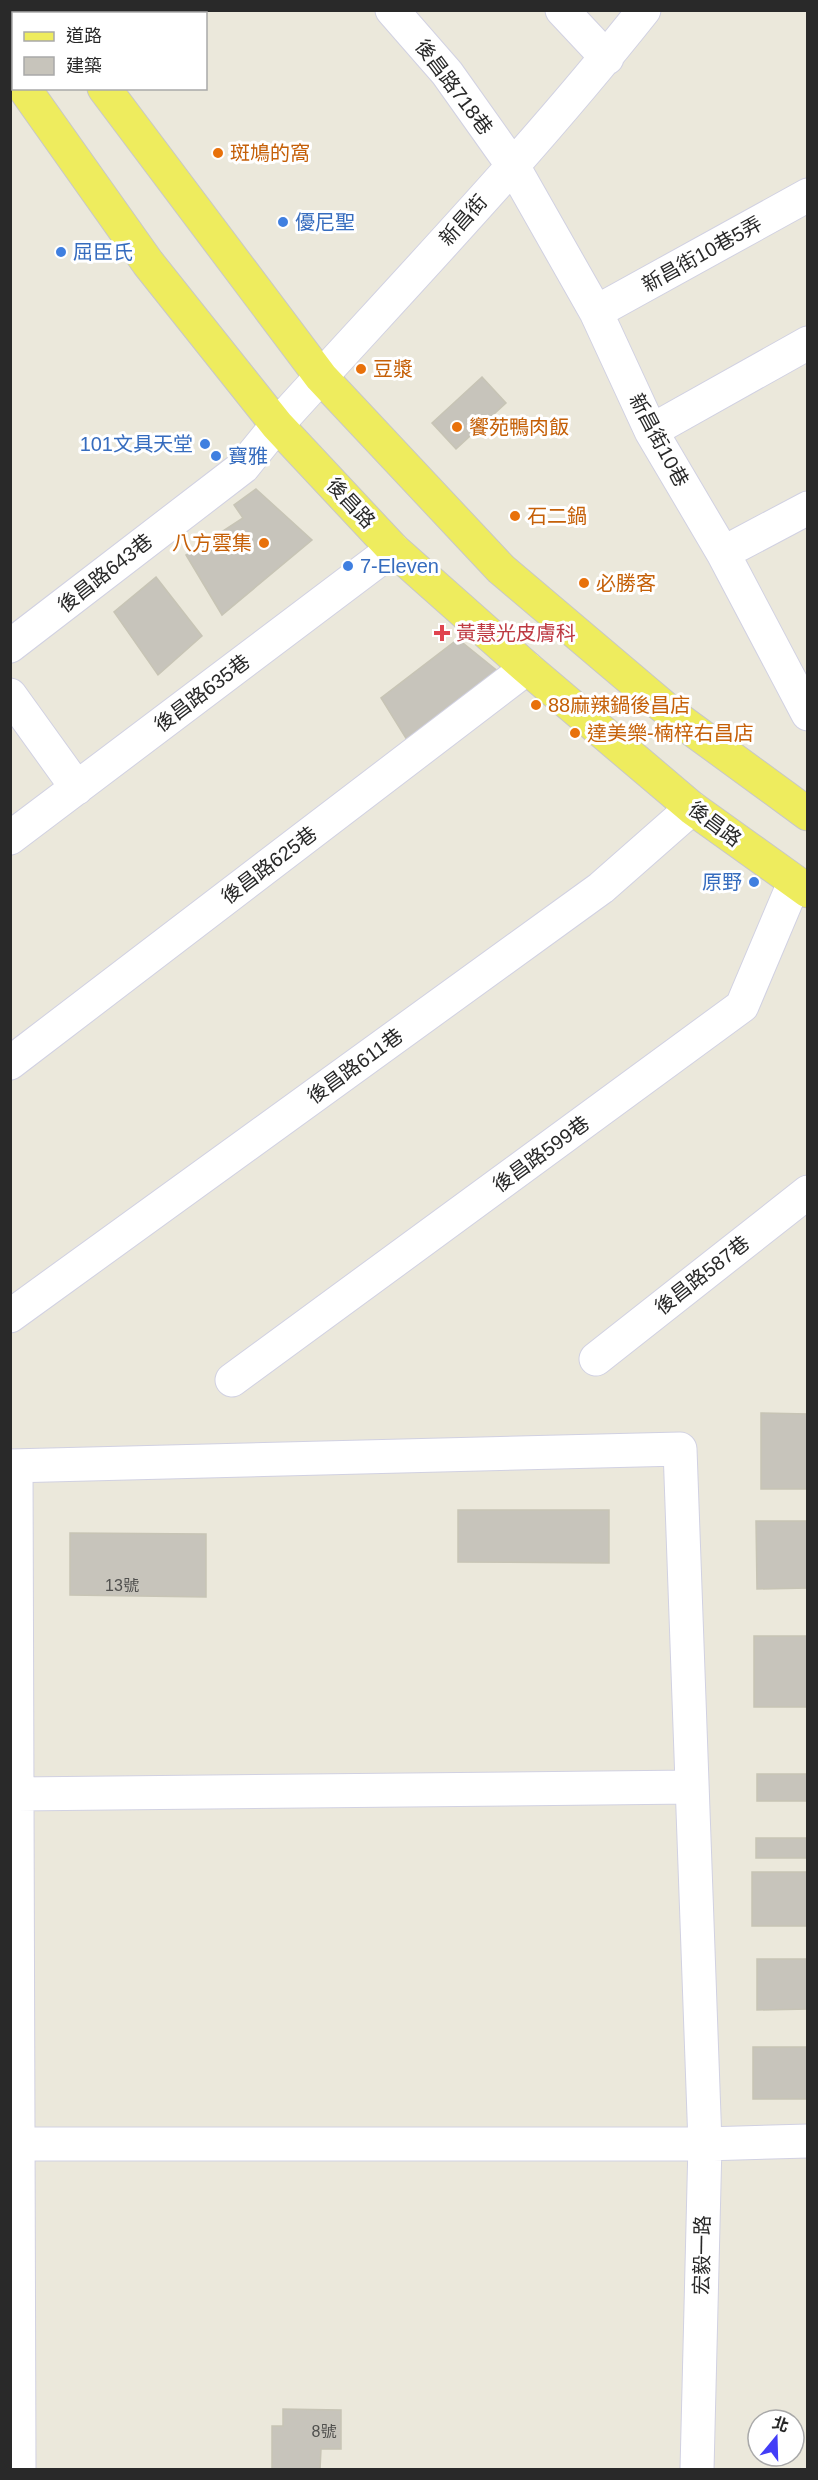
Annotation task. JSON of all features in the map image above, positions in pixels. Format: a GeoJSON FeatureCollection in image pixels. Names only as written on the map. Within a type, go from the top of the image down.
{"type":"FeatureCollection","features":[{"type":"Feature","properties":{"kind":"main road"},"geometry":{"type":"LineString","coordinates":[[10,67],[12,74]]}},
{"type":"Feature","properties":{"kind":"main road","name":"後昌路"},"geometry":{"type":"LineString","coordinates":[[25,90],[148,263],[277,425],[393,549],[527,668],[692,808],[801,887]]}},
{"type":"Feature","properties":{"kind":"main road"},"geometry":{"type":"LineString","coordinates":[[106,90],[321,377],[501,569],[678,719],[807,814]]}},
{"type":"Feature","properties":{"kind":"street","name":"後昌路718巷"},"geometry":{"type":"LineString","coordinates":[[392,10],[447,73],[513,166]]}},
{"type":"Feature","properties":{"kind":"street"},"geometry":{"type":"LineString","coordinates":[[562,10],[607,58]]}},
{"type":"Feature","properties":{"kind":"street","name":"新昌街"},"geometry":{"type":"LineString","coordinates":[[277,425],[513,166],[607,58],[644,10]]}},
{"type":"Feature","properties":{"kind":"street","name":"新昌街10巷"},"geometry":{"type":"LineString","coordinates":[[513,166],[596,312],[651,430],[723,553],[807,714]]}},
{"type":"Feature","properties":{"kind":"street","name":"新昌街10巷5弄"},"geometry":{"type":"LineString","coordinates":[[596,312],[807,195]]}},
{"type":"Feature","properties":{"kind":"street"},"geometry":{"type":"LineString","coordinates":[[651,430],[807,343]]}},
{"type":"Feature","properties":{"kind":"street","name":"後昌路643巷"},"geometry":{"type":"LineString","coordinates":[[10,646],[243,467],[277,425]]}},
{"type":"Feature","properties":{"kind":"street"},"geometry":{"type":"LineString","coordinates":[[723,553],[807,508]]}},
{"type":"Feature","properties":{"kind":"street","name":"後昌路635巷"},"geometry":{"type":"LineString","coordinates":[[10,838],[393,549]]}},
{"type":"Feature","properties":{"kind":"street","name":"後昌路625巷"},"geometry":{"type":"LineString","coordinates":[[10,1063],[527,668]]}},
{"type":"Feature","properties":{"kind":"street"},"geometry":{"type":"LineString","coordinates":[[10,695],[77,788]]}},
{"type":"Feature","properties":{"kind":"street","name":"後昌路611巷"},"geometry":{"type":"LineString","coordinates":[[10,1316],[601,888],[692,808]]}},
{"type":"Feature","properties":{"kind":"street","name":"後昌路599巷"},"geometry":{"type":"LineString","coordinates":[[232,1380],[742,1006],[801,887]]}},
{"type":"Feature","properties":{"kind":"street","name":"後昌路587巷"},"geometry":{"type":"LineString","coordinates":[[596,1359],[807,1192]]}},
{"type":"Feature","properties":{"kind":"street","name":"宏毅一路"},"geometry":{"type":"LineString","coordinates":[[13,1466],[680,1449],[705,2144],[697,2469]]}},
{"type":"Feature","properties":{"kind":"street"},"geometry":{"type":"LineString","coordinates":[[13,1466],[17,1794],[15,2144],[19,2469]]}},
{"type":"Feature","properties":{"kind":"street"},"geometry":{"type":"LineString","coordinates":[[17,1794],[692,1787]]}},
{"type":"Feature","properties":{"kind":"street"},"geometry":{"type":"LineString","coordinates":[[15,2144],[705,2144],[807,2141]]}},
{"type":"Feature","properties":{"kind":"building"},"geometry":{"type":"Polygon","coordinates":[[[482,377],[506,403],[456,449],[432,423],[482,377]]]}},
{"type":"Feature","properties":{"kind":"building"},"geometry":{"type":"Polygon","coordinates":[[[256,489],[312,540],[222,615],[186,555],[243,518],[234,505],[256,489]]]}},
{"type":"Feature","properties":{"kind":"building"},"geometry":{"type":"Polygon","coordinates":[[[156,577],[202,636],[158,675],[114,612],[156,577]]]}},
{"type":"Feature","properties":{"kind":"building"},"geometry":{"type":"Polygon","coordinates":[[[458,639],[500,673],[407,740],[381,698],[458,639]]]}},
{"type":"Feature","properties":{"kind":"building"},"geometry":{"type":"Polygon","coordinates":[[[761,1413],[808,1414],[808,1489],[761,1489],[761,1413]]]}},
{"type":"Feature","properties":{"kind":"building"},"geometry":{"type":"Polygon","coordinates":[[[458,1510],[609,1510],[609,1563],[458,1562],[458,1510]]]}},
{"type":"Feature","properties":{"kind":"building"},"geometry":{"type":"Polygon","coordinates":[[[756,1521],[808,1521],[808,1588],[757,1589],[756,1521]]]}},
{"type":"Feature","properties":{"kind":"building"},"geometry":{"type":"Polygon","coordinates":[[[70,1533],[206,1534],[206,1597],[70,1595],[70,1533]]]}},
{"type":"Feature","properties":{"kind":"building"},"geometry":{"type":"Polygon","coordinates":[[[754,1636],[808,1636],[808,1707],[754,1707],[754,1636]]]}},
{"type":"Feature","properties":{"kind":"building"},"geometry":{"type":"Polygon","coordinates":[[[757,1774],[808,1774],[808,1801],[757,1801],[757,1774]]]}},
{"type":"Feature","properties":{"kind":"building"},"geometry":{"type":"Polygon","coordinates":[[[756,1838],[808,1838],[808,1858],[756,1858],[756,1838]]]}},
{"type":"Feature","properties":{"kind":"building"},"geometry":{"type":"Polygon","coordinates":[[[752,1872],[808,1872],[808,1926],[752,1926],[752,1872]]]}},
{"type":"Feature","properties":{"kind":"building"},"geometry":{"type":"Polygon","coordinates":[[[757,1959],[808,1959],[808,2009],[757,2010],[757,1959]]]}},
{"type":"Feature","properties":{"kind":"building"},"geometry":{"type":"Polygon","coordinates":[[[753,2047],[808,2047],[808,2099],[753,2099],[753,2047]]]}},
{"type":"Feature","properties":{"kind":"building"},"geometry":{"type":"Polygon","coordinates":[[[283,2409],[341,2410],[341,2449],[321,2449],[320,2470],[272,2470],[272,2426],[283,2426],[283,2409]]]}},
{"type":"Feature","properties":{"kind":"place","name":"斑鳩的窩"},"geometry":{"type":"Point","coordinates":[218,153]}},
{"type":"Feature","properties":{"kind":"place","name":"優尼聖"},"geometry":{"type":"Point","coordinates":[283,222]}},
{"type":"Feature","properties":{"kind":"place","name":"屈臣氏"},"geometry":{"type":"Point","coordinates":[61,252]}},
{"type":"Feature","properties":{"kind":"place","name":"豆漿"},"geometry":{"type":"Point","coordinates":[361,369]}},
{"type":"Feature","properties":{"kind":"place","name":"饗苑鴨肉飯"},"geometry":{"type":"Point","coordinates":[457,427]}},
{"type":"Feature","properties":{"kind":"place","name":"101文具天堂"},"geometry":{"type":"Point","coordinates":[205,444]}},
{"type":"Feature","properties":{"kind":"place","name":"寶雅"},"geometry":{"type":"Point","coordinates":[216,456]}},
{"type":"Feature","properties":{"kind":"place","name":"石二鍋"},"geometry":{"type":"Point","coordinates":[515,516]}},
{"type":"Feature","properties":{"kind":"place","name":"八方雲集"},"geometry":{"type":"Point","coordinates":[264,543]}},
{"type":"Feature","properties":{"kind":"place","name":"7-Eleven"},"geometry":{"type":"Point","coordinates":[348,566]}},
{"type":"Feature","properties":{"kind":"place","name":"必勝客"},"geometry":{"type":"Point","coordinates":[584,583]}},
{"type":"Feature","properties":{"kind":"place","name":"黃慧光皮膚科"},"geometry":{"type":"Point","coordinates":[442,633]}},
{"type":"Feature","properties":{"kind":"place","name":"88麻辣鍋後昌店"},"geometry":{"type":"Point","coordinates":[536,705]}},
{"type":"Feature","properties":{"kind":"place","name":"達美樂-楠梓右昌店"},"geometry":{"type":"Point","coordinates":[575,733]}},
{"type":"Feature","properties":{"kind":"place","name":"原野"},"geometry":{"type":"Point","coordinates":[754,882]}}]}
